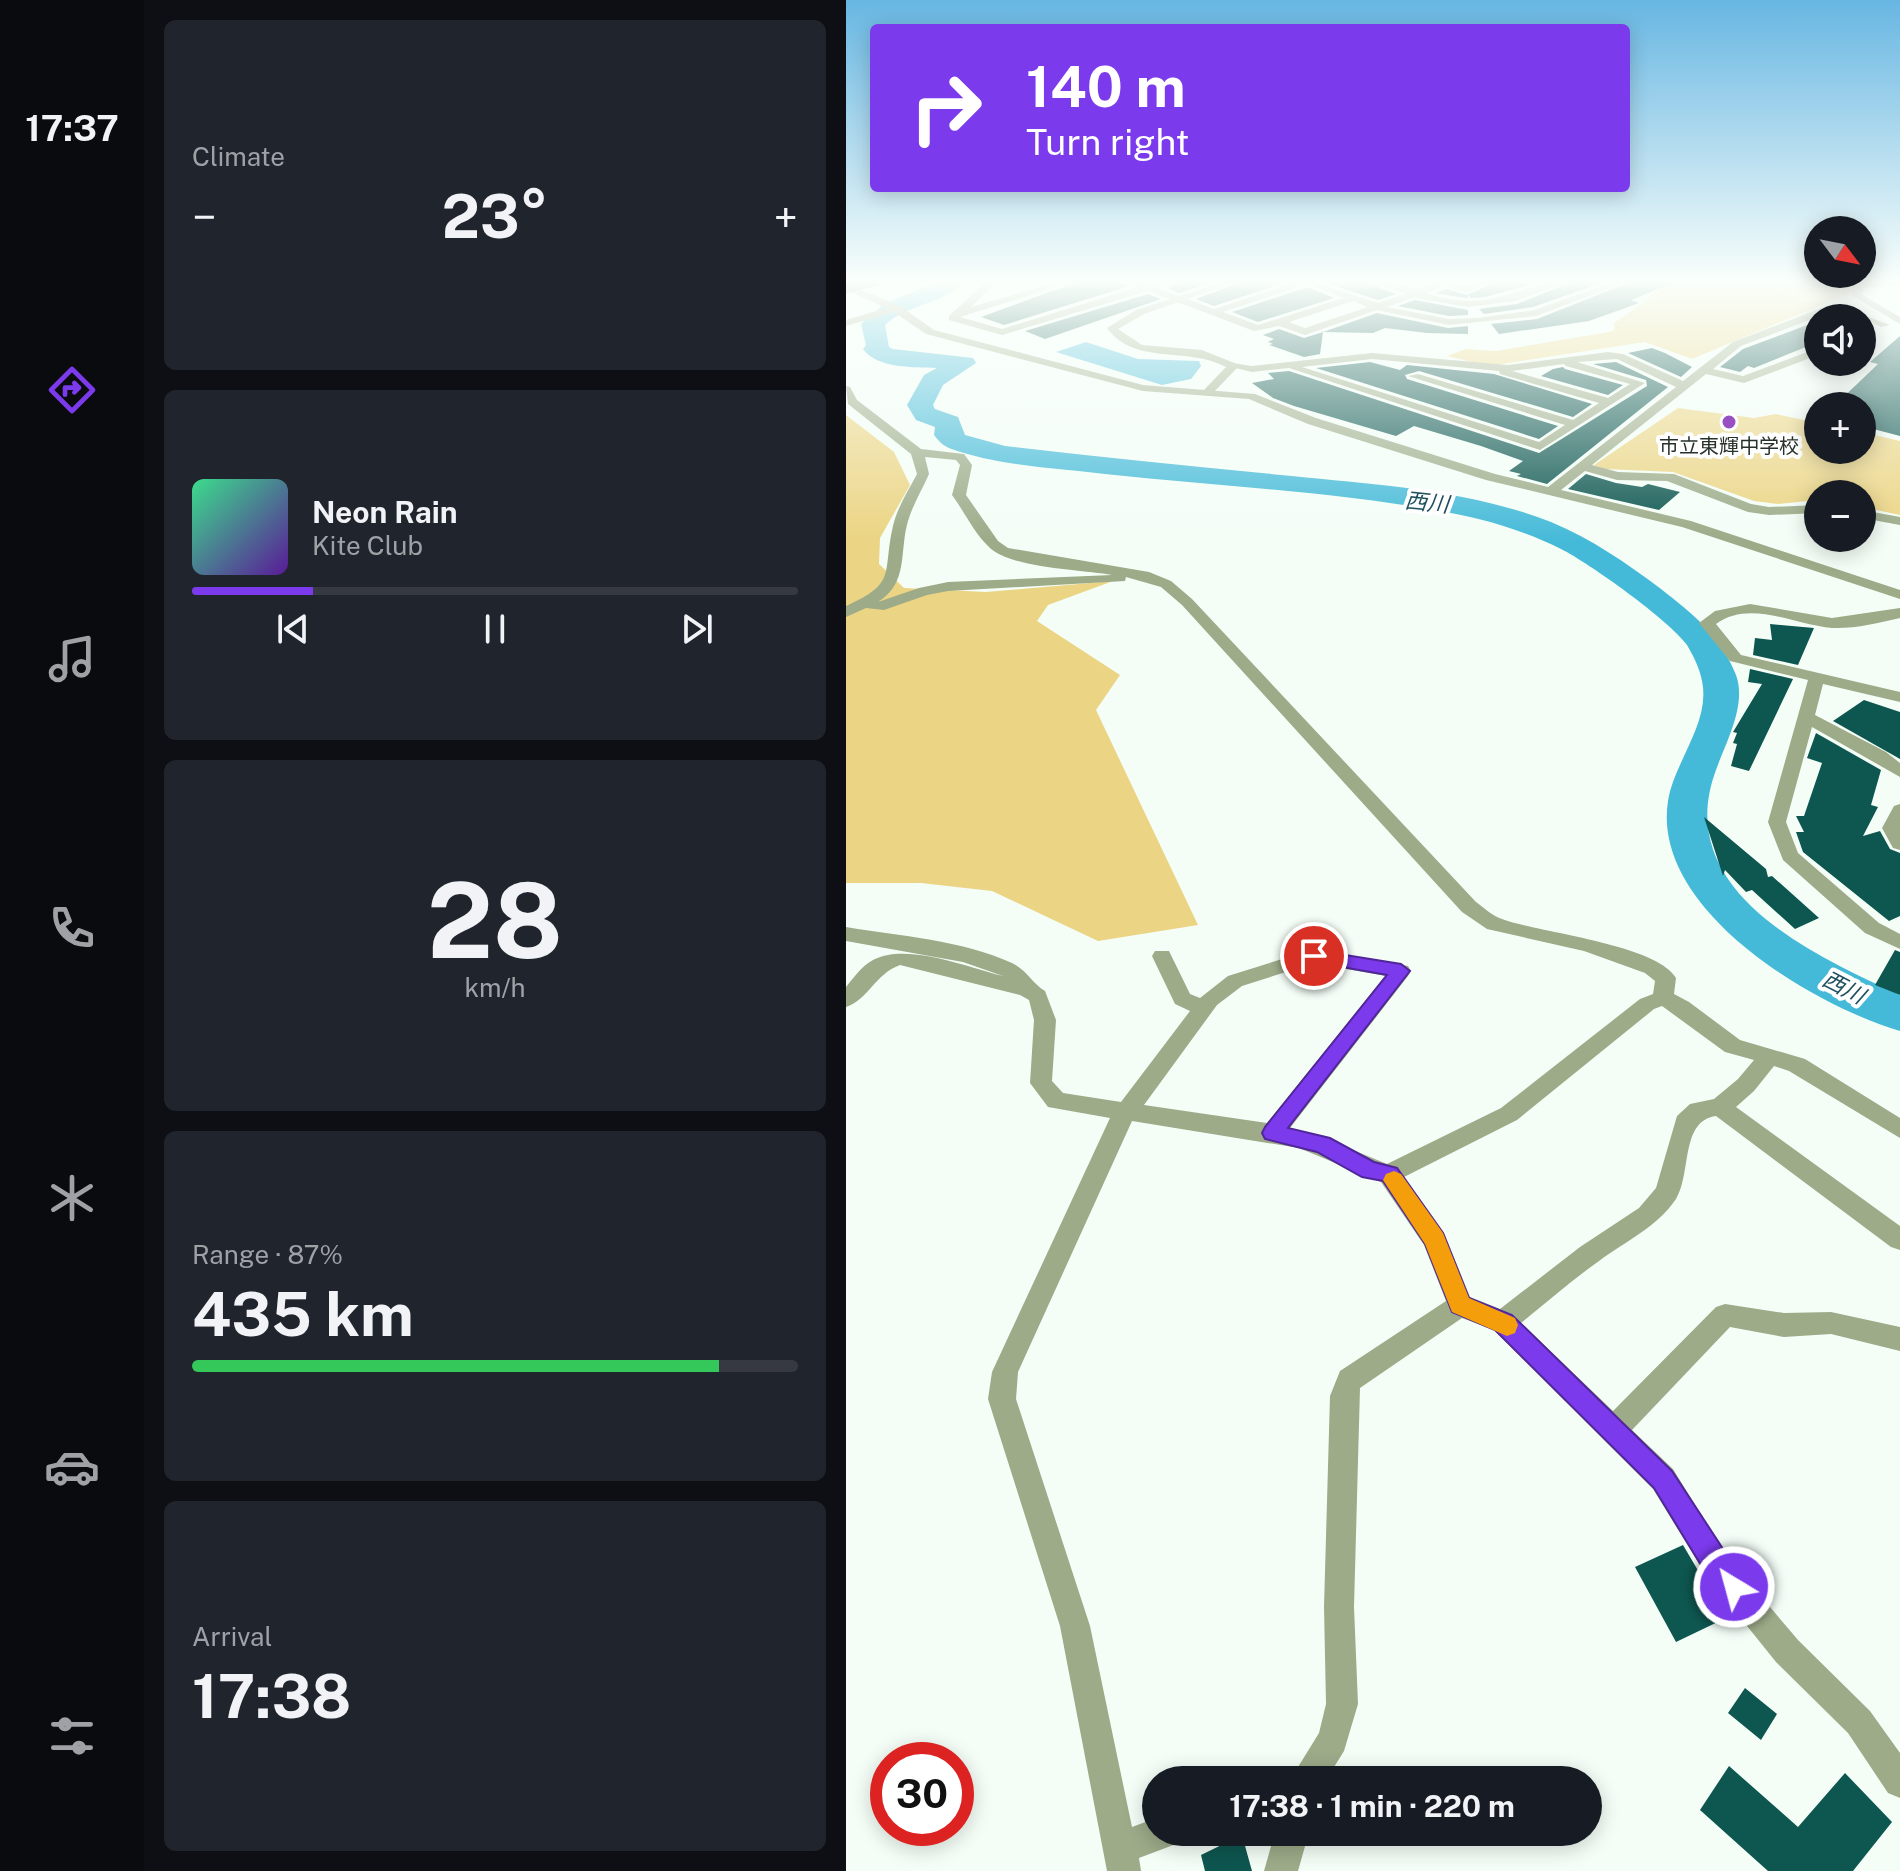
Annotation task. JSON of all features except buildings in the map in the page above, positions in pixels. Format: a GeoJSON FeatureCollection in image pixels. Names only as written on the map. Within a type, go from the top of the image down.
{"type":"FeatureCollection","features":[{"type":"Feature","properties":{"kind":"street"},"geometry":{"type":"LineString","coordinates":[[1061,366],[1161,391],[1209,391],[1251,396],[1312,421],[1491,477],[1686,524],[1900,595]]}},
{"type":"Feature","properties":{"kind":"street"},"geometry":{"type":"LineString","coordinates":[[1209,391],[1233,366]]}},
{"type":"Feature","properties":{"kind":"street"},"geometry":{"type":"LineString","coordinates":[[1235,366],[1252,369],[1276,366]]}},
{"type":"Feature","properties":{"kind":"street"},"geometry":{"type":"LineString","coordinates":[[1291,366],[1540,446],[1639,383],[1578,366]]}},
{"type":"Feature","properties":{"kind":"street"},"geometry":{"type":"LineString","coordinates":[[1401,382],[1435,366]]}},
{"type":"Feature","properties":{"kind":"street"},"geometry":{"type":"LineString","coordinates":[[1480,366],[1496,366]]}},
{"type":"Feature","properties":{"kind":"street"},"geometry":{"type":"LineString","coordinates":[[1641,366],[1684,386]]}},
{"type":"Feature","properties":{"kind":"street"},"geometry":{"type":"LineString","coordinates":[[1551,491],[1709,366]]}},
{"type":"Feature","properties":{"kind":"street"},"geometry":{"type":"LineString","coordinates":[[1704,370],[1744,380],[1779,366]]}},
{"type":"Feature","properties":{"kind":"street"},"geometry":{"type":"LineString","coordinates":[[1488,367],[1609,402]]}},
{"type":"Feature","properties":{"kind":"street"},"geometry":{"type":"LineString","coordinates":[[1414,376],[1575,424]]}},
{"type":"Feature","properties":{"kind":"street"},"geometry":{"type":"LineString","coordinates":[[1376,394],[1389,388]]}},
{"type":"Feature","properties":{"kind":"street"},"geometry":{"type":"LineString","coordinates":[[846,389],[852,402],[917,452],[960,457],[966,465],[959,495],[993,544],[1003,551],[1023,557],[1144,575],[1166,584],[1187,602],[1469,907],[1494,924],[1588,945],[1652,968],[1666,978],[1663,998]]}},
{"type":"Feature","properties":{"kind":"street"},"geometry":{"type":"LineString","coordinates":[[846,612],[891,586],[897,567],[900,524],[923,474],[917,452]]}},
{"type":"Feature","properties":{"kind":"street"},"geometry":{"type":"LineString","coordinates":[[1583,466],[1617,476],[1669,477],[1748,508],[1769,511],[1804,510]]}},
{"type":"Feature","properties":{"kind":"street"},"geometry":{"type":"LineString","coordinates":[[1876,517],[1900,521]]}},
{"type":"Feature","properties":{"kind":"street"},"geometry":{"type":"LineString","coordinates":[[864,604],[878,607],[906,595],[953,585],[1089,582],[1144,575]]}},
{"type":"Feature","properties":{"kind":"street"},"geometry":{"type":"LineString","coordinates":[[1900,613],[1836,623],[1741,607],[1719,611],[1707,623],[1736,658],[1900,697]]}},
{"type":"Feature","properties":{"kind":"street"},"geometry":{"type":"LineString","coordinates":[[1817,676],[1777,822],[1790,856],[1872,928],[1900,942]]}},
{"type":"Feature","properties":{"kind":"street"},"geometry":{"type":"LineString","coordinates":[[1806,717],[1880,756],[1900,772]]}},
{"type":"Feature","properties":{"kind":"street"},"geometry":{"type":"LineString","coordinates":[[1900,810],[1891,828],[1900,844]]}},
{"type":"Feature","properties":{"kind":"street"},"geometry":{"type":"LineString","coordinates":[[846,934],[898,941],[999,966],[1017,975],[1026,989]]}},
{"type":"Feature","properties":{"kind":"street"},"geometry":{"type":"LineString","coordinates":[[1162,956],[1182,999],[1204,1008]]}},
{"type":"Feature","properties":{"kind":"street"},"geometry":{"type":"LineString","coordinates":[[1142,1846],[1122,1859],[1075,1626],[1002,1399],[1005,1372],[1110,1139],[1125,1113],[1204,1008],[1235,981],[1314,956],[1401,971],[1273,1133]]}},
{"type":"Feature","properties":{"kind":"street"},"geometry":{"type":"LineString","coordinates":[[846,999],[865,974],[882,962],[900,958],[1026,989],[1038,996],[1045,1020],[1041,1083],[1056,1101],[1273,1133],[1323,1144],[1370,1170],[1389,1174],[1509,1114],[1647,1004],[1663,998],[1682,1007],[1733,1046],[1797,1065],[1900,1129]]}},
{"type":"Feature","properties":{"kind":"street"},"geometry":{"type":"LineString","coordinates":[[1503,1322],[1589,1254],[1648,1215],[1667,1192],[1685,1122],[1698,1110],[1720,1107],[1746,1085],[1769,1057]]}},
{"type":"Feature","properties":{"kind":"street"},"geometry":{"type":"LineString","coordinates":[[1720,1107],[1900,1240]]}},
{"type":"Feature","properties":{"kind":"street"},"geometry":{"type":"LineString","coordinates":[[1389,1174],[1435,1240],[1460,1305],[1503,1322],[1663,1479],[1716,1565],[1787,1651],[1859,1722],[1900,1781]]}},
{"type":"Feature","properties":{"kind":"street"},"geometry":{"type":"LineString","coordinates":[[1316,1766],[1333,1740],[1342,1704],[1339,1607],[1344,1396],[1349,1380],[1460,1305]]}},
{"type":"Feature","properties":{"kind":"street"},"geometry":{"type":"LineString","coordinates":[[1614,1429],[1725,1315],[1784,1325],[1831,1323],[1900,1339]]}},
{"type":"Feature","properties":{"kind":"street"},"geometry":{"type":"LineString","coordinates":[[1281,1871],[1288,1846]]}},
{"type":"Feature","properties":{"kind":"shaded area"},"geometry":{"type":"Polygon","coordinates":[[[1678,408],[1754,418],[1776,414],[1804,420],[1804,464],[1876,464],[1876,435],[1900,441],[1900,515],[1876,510],[1876,480],[1804,480],[1804,501],[1778,504],[1754,501],[1673,472],[1605,469],[1594,465],[1678,408]]]}},
{"type":"Feature","properties":{"kind":"shaded area"},"geometry":{"type":"Polygon","coordinates":[[[846,415],[894,452],[910,485],[880,538],[879,564],[904,588],[986,592],[1113,581],[1048,605],[1037,621],[1120,675],[1096,710],[1198,925],[1098,941],[992,891],[921,883],[846,883],[846,415]]]}},
{"type":"Feature","properties":{"kind":"water"},"geometry":{"type":"Polygon","coordinates":[[[1102,366],[1201,366],[1191,379],[1162,385],[1102,366]]]}},
{"type":"Feature","properties":{"kind":"waterway","name":"西川"},"geometry":{"type":"LineString","coordinates":[[958,366],[933,380],[920,405],[925,414],[949,423],[948,435],[955,441],[1004,454],[1435,501],[1538,528],[1592,554],[1692,630],[1704,645],[1717,672],[1721,685],[1717,718],[1687,802],[1687,840],[1701,874],[1726,906],[1758,934],[1832,981],[1900,1014]]}},
{"type":"Feature","properties":{"kind":"slow traffic"},"geometry":{"type":"LineString","coordinates":[[1394,1180],[1435,1240],[1460,1305],[1507,1325]]}},
{"type":"Feature","properties":{"kind":"place","name":"市立東輝中学校"},"geometry":{"type":"Point","coordinates":[1729,422]}},
{"type":"Feature","properties":{"kind":"route"},"geometry":{"type":"LineString","coordinates":[[1314,956],[1401,971],[1273,1133],[1323,1144],[1370,1170],[1389,1174],[1435,1240],[1460,1305],[1503,1322],[1663,1479],[1716,1565],[1734,1587]]}}]}
